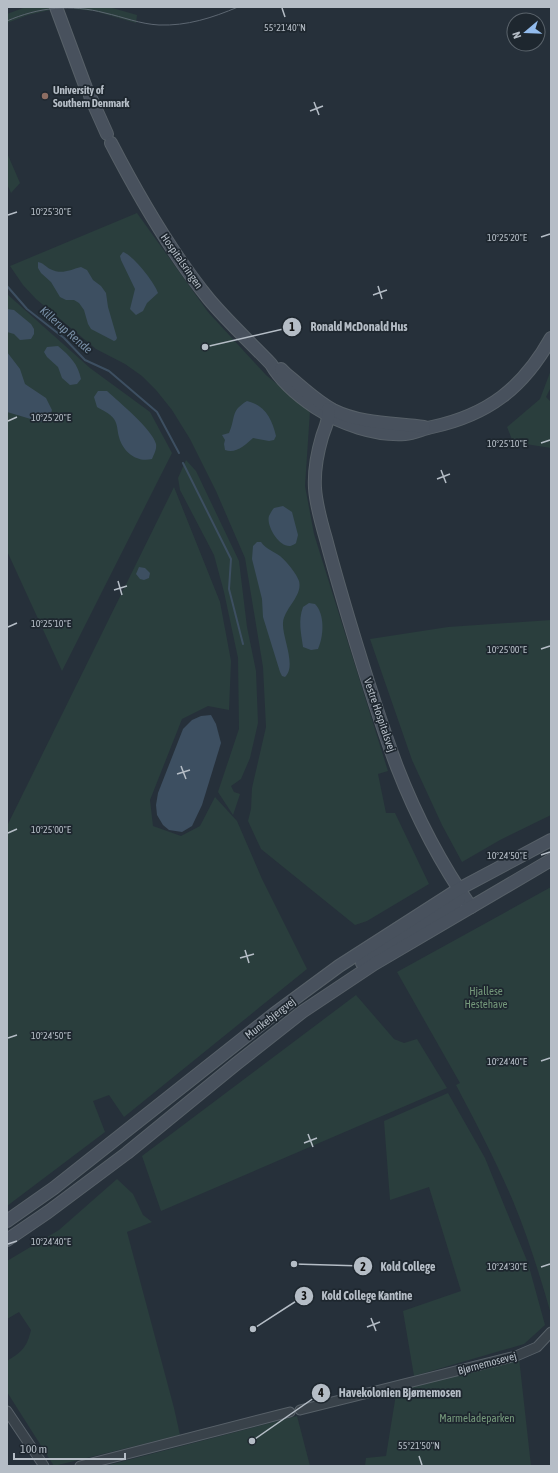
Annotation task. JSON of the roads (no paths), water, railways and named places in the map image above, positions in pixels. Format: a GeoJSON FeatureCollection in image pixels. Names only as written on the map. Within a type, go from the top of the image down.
{"type":"FeatureCollection","features":[{"type":"Feature","properties":{"kind":"street","name":"Hospitalsringen"},"geometry":{"type":"LineString","coordinates":[[56,7],[88,92],[109,139],[143,204],[186,269],[209,299],[271,364],[278,376],[292,391],[345,423],[375,431],[404,434],[418,432],[458,420],[482,410],[498,401],[519,383],[539,357],[551,338]]}},
{"type":"Feature","properties":{"kind":"street","name":"Hospitalsringen"},"geometry":{"type":"LineString","coordinates":[[327,412],[375,422],[430,428]]}},
{"type":"Feature","properties":{"kind":"street","name":"Vestre Hospitalsvej"},"geometry":{"type":"LineString","coordinates":[[327,412],[315,465],[315,488],[318,511],[341,596],[376,706],[398,768],[433,843],[471,907]]}},
{"type":"Feature","properties":{"kind":"street"},"geometry":{"type":"LineString","coordinates":[[318,511],[320,465],[324,440],[334,430],[341,428],[364,432],[375,431]]}},
{"type":"Feature","properties":{"kind":"street","name":"Munkebjergvej"},"geometry":{"type":"LineString","coordinates":[[7,1221],[54,1188],[286,1005],[339,966],[459,889],[551,840]]}},
{"type":"Feature","properties":{"kind":"street","name":"Munkebjergvej"},"geometry":{"type":"LineString","coordinates":[[7,1240],[48,1212],[127,1153],[302,1012],[368,968],[551,860]]}},
{"type":"Feature","properties":{"kind":"street"},"geometry":{"type":"LineString","coordinates":[[278,1031],[288,1016],[300,1007],[386,946],[456,903],[459,899],[459,889]]}},
{"type":"Feature","properties":{"kind":"street","name":"Bjørnemosevej"},"geometry":{"type":"LineString","coordinates":[[300,1410],[516,1356],[537,1347],[551,1332]]}},
{"type":"Feature","properties":{"kind":"street"},"geometry":{"type":"LineString","coordinates":[[7,1411],[44,1466]]}},
{"type":"Feature","properties":{"kind":"street"},"geometry":{"type":"LineString","coordinates":[[80,1466],[290,1412]]}},
{"type":"Feature","properties":{"kind":"water"},"geometry":{"type":"Polygon","coordinates":[[[123,252],[132,258],[143,270],[153,283],[158,293],[147,303],[143,311],[136,315],[130,309],[135,289],[121,260],[120,256],[123,252]]]}},
{"type":"Feature","properties":{"kind":"water"},"geometry":{"type":"Polygon","coordinates":[[[38,262],[58,272],[81,267],[87,270],[93,280],[101,286],[106,293],[108,307],[117,338],[116,340],[114,341],[91,329],[84,310],[79,303],[74,300],[66,300],[60,297],[51,282],[41,273],[38,268],[38,262]]]}},
{"type":"Feature","properties":{"kind":"water"},"geometry":{"type":"Polygon","coordinates":[[[7,309],[14,310],[31,324],[34,329],[34,334],[31,339],[20,340],[14,334],[7,332],[7,309]]]}},
{"type":"Feature","properties":{"kind":"water"},"geometry":{"type":"Polygon","coordinates":[[[58,346],[70,357],[78,369],[81,379],[77,384],[70,385],[62,378],[58,367],[47,357],[44,352],[47,347],[58,346]]]}},
{"type":"Feature","properties":{"kind":"water"},"geometry":{"type":"Polygon","coordinates":[[[7,352],[20,369],[25,384],[46,398],[52,410],[50,417],[41,422],[7,412],[7,352]]]}},
{"type":"Feature","properties":{"kind":"water"},"geometry":{"type":"Polygon","coordinates":[[[98,391],[107,391],[148,431],[156,444],[156,450],[152,459],[146,460],[136,458],[127,452],[119,437],[113,417],[97,407],[94,397],[98,391]]]}},
{"type":"Feature","properties":{"kind":"water"},"geometry":{"type":"Polygon","coordinates":[[[247,401],[263,409],[270,419],[276,436],[274,440],[269,441],[253,438],[237,450],[225,450],[225,440],[222,435],[229,433],[234,415],[238,408],[247,401]]]}},
{"type":"Feature","properties":{"kind":"water"},"geometry":{"type":"Polygon","coordinates":[[[283,506],[292,512],[298,535],[296,543],[291,546],[278,540],[269,525],[269,516],[274,508],[283,506]]]}},
{"type":"Feature","properties":{"kind":"water"},"geometry":{"type":"Polygon","coordinates":[[[257,542],[261,542],[267,548],[283,558],[294,571],[299,581],[300,586],[298,592],[286,612],[283,623],[290,666],[285,677],[282,676],[280,672],[263,617],[262,599],[252,559],[253,546],[257,542]]]}},
{"type":"Feature","properties":{"kind":"water"},"geometry":{"type":"Polygon","coordinates":[[[139,567],[145,568],[150,573],[149,578],[144,580],[140,579],[136,574],[139,567]]]}},
{"type":"Feature","properties":{"kind":"water"},"geometry":{"type":"Polygon","coordinates":[[[309,603],[315,604],[321,613],[322,619],[320,644],[318,649],[311,650],[303,647],[300,627],[303,607],[309,603]]]}},
{"type":"Feature","properties":{"kind":"water"},"geometry":{"type":"Polygon","coordinates":[[[211,715],[216,724],[221,743],[202,805],[192,826],[182,832],[169,830],[163,825],[157,815],[156,805],[158,793],[183,729],[192,720],[201,716],[211,715]]]}},
{"type":"Feature","properties":{"kind":"waterway","name":"Killerup Rende"},"geometry":{"type":"LineString","coordinates":[[7,286],[27,309],[64,338],[85,360],[109,371],[157,412],[179,453]]}},
{"type":"Feature","properties":{"kind":"waterway","name":"Killerup Rende"},"geometry":{"type":"LineString","coordinates":[[183,463],[231,559],[229,589],[243,644]]}},
{"type":"Feature","properties":{"kind":"tram line"},"geometry":{"type":"LineString","coordinates":[[7,21],[19,16],[43,10],[55,8],[80,8],[145,23],[169,25],[189,23],[219,15],[238,7]]}},
{"type":"Feature","properties":{"kind":"place","name":"University of Southern Denmark"},"geometry":{"type":"Point","coordinates":[45,96]}},
{"type":"Feature","properties":{"kind":"place","name":"Ronald McDonald Hus"},"geometry":{"type":"Point","coordinates":[205,347]}},
{"type":"Feature","properties":{"kind":"place","name":"Kold College"},"geometry":{"type":"Point","coordinates":[294,1264]}},
{"type":"Feature","properties":{"kind":"place","name":"Kold College Kantine"},"geometry":{"type":"Point","coordinates":[253,1329]}},
{"type":"Feature","properties":{"kind":"place","name":"Havekolonien Bjørnemosen"},"geometry":{"type":"Point","coordinates":[252,1441]}},
{"type":"Feature","properties":{"kind":"park label","name":"Hjallese Hestehave"},"geometry":{"type":"Point","coordinates":[486,997]}},
{"type":"Feature","properties":{"kind":"park label","name":"Marmeladeparken"},"geometry":{"type":"Point","coordinates":[477,1418]}}]}
